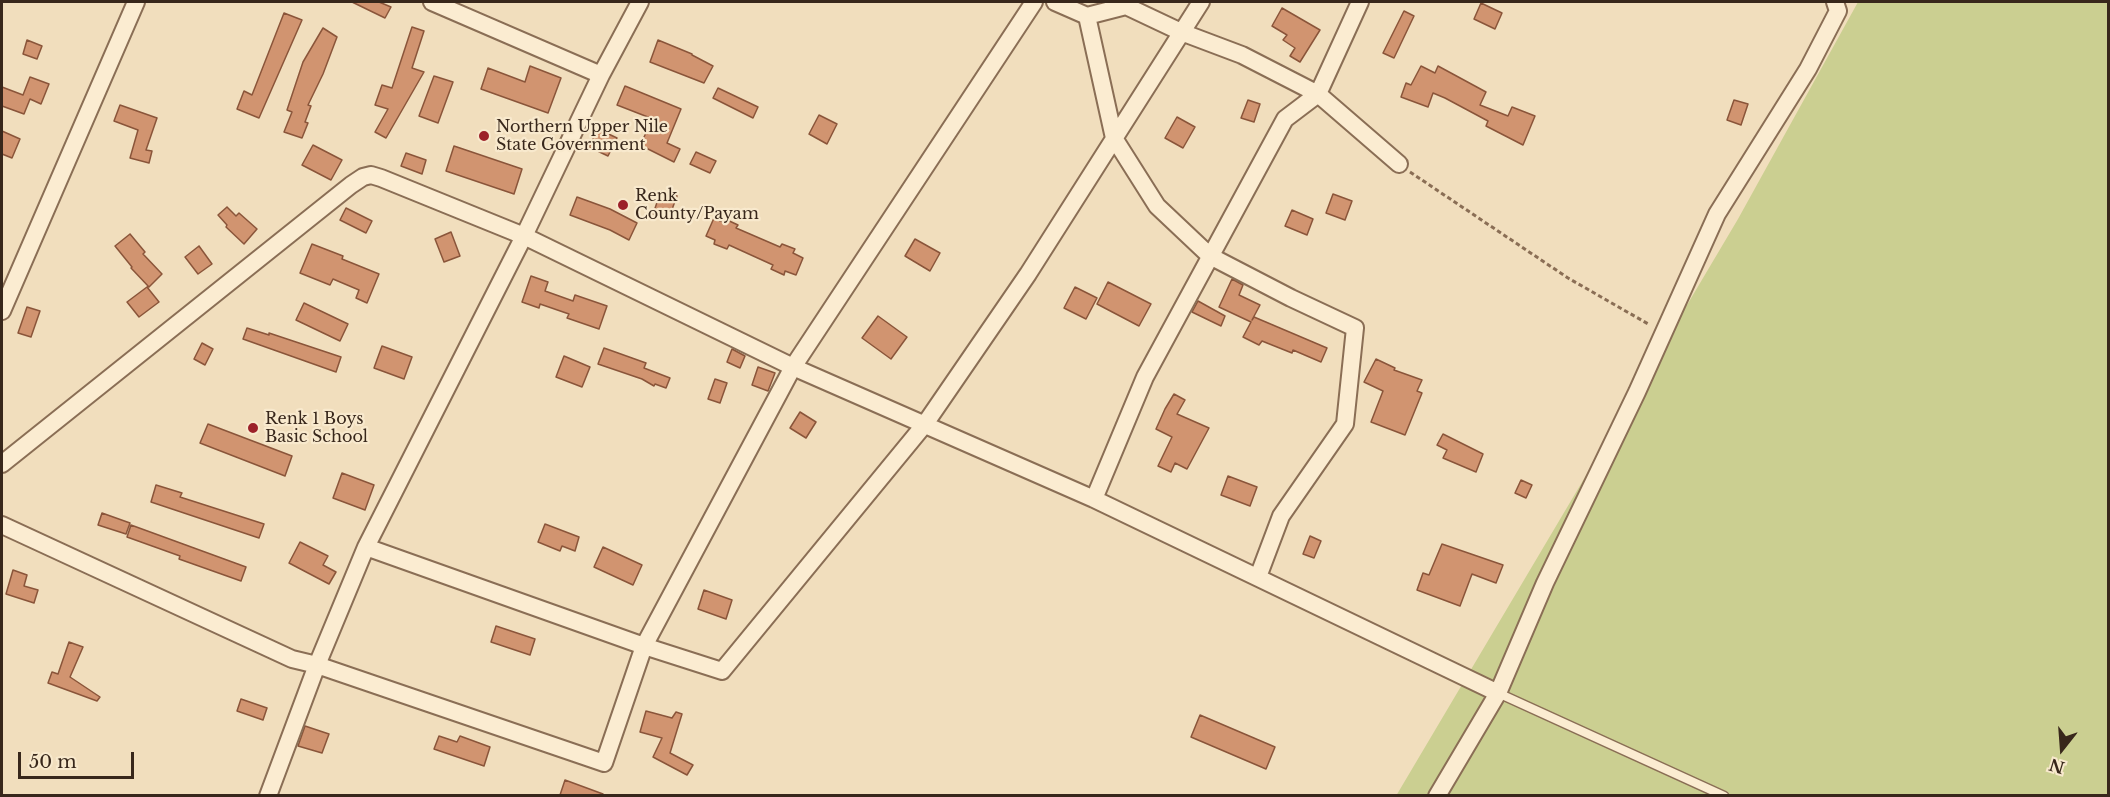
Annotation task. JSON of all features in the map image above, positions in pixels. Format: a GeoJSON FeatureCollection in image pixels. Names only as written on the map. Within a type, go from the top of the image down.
{"type":"FeatureCollection","features":[{"type":"Feature","properties":{"kind":"street"},"geometry":{"type":"LineString","coordinates":[[2,311],[136,2]]}},
{"type":"Feature","properties":{"kind":"street"},"geometry":{"type":"LineString","coordinates":[[432,2],[601,75]]}},
{"type":"Feature","properties":{"kind":"street"},"geometry":{"type":"LineString","coordinates":[[268,795],[317,665],[366,547],[524,236],[601,75],[640,2]]}},
{"type":"Feature","properties":{"kind":"street"},"geometry":{"type":"LineString","coordinates":[[2,525],[292,659],[317,665],[604,763],[644,646],[793,367],[1034,2]]}},
{"type":"Feature","properties":{"kind":"street"},"geometry":{"type":"LineString","coordinates":[[1055,2],[1087,16],[1126,6],[1181,32],[1242,55],[1318,94],[1399,164]]}},
{"type":"Feature","properties":{"kind":"street"},"geometry":{"type":"LineString","coordinates":[[366,547],[644,646],[722,671],[925,424],[1028,274],[1201,2]]}},
{"type":"Feature","properties":{"kind":"street"},"geometry":{"type":"LineString","coordinates":[[1094,499],[1145,377],[1285,119],[1318,94],[1360,2]]}},
{"type":"Feature","properties":{"kind":"street"},"geometry":{"type":"LineString","coordinates":[[1437,795],[1498,693],[1545,583],[1637,392],[1717,214],[1808,69],[1838,11],[1835,2]]}},
{"type":"Feature","properties":{"kind":"street"},"geometry":{"type":"LineString","coordinates":[[1087,16],[1114,138],[1157,206],[1210,256],[1355,328],[1345,424],[1281,516],[1258,577]]}},
{"type":"Feature","properties":{"kind":"street"},"geometry":{"type":"LineString","coordinates":[[2,464],[351,185],[371,175],[524,236],[793,367],[1094,499],[1498,693]]}},
{"type":"Feature","properties":{"kind":"lane"},"geometry":{"type":"LineString","coordinates":[[1498,693],[1724,795]]}},
{"type":"Feature","properties":{"kind":"path"},"geometry":{"type":"LineString","coordinates":[[1399,164],[1568,278],[1664,333]]}},
{"type":"Feature","properties":{"kind":"green space"},"geometry":{"type":"Polygon","coordinates":[[[1858,2],[2108,2],[2108,795],[1396,796],[1738,219],[1858,2]]]}},
{"type":"Feature","properties":{"kind":"building"},"geometry":{"type":"Polygon","coordinates":[[[352,2],[379,2],[391,7],[385,18],[352,2]]]}},
{"type":"Feature","properties":{"kind":"building"},"geometry":{"type":"Polygon","coordinates":[[[1481,3],[1502,13],[1495,29],[1474,19],[1481,3]]]}},
{"type":"Feature","properties":{"kind":"building"},"geometry":{"type":"Polygon","coordinates":[[[1282,8],[1320,30],[1300,62],[1290,56],[1295,48],[1283,40],[1287,35],[1272,26],[1282,8]]]}},
{"type":"Feature","properties":{"kind":"building"},"geometry":{"type":"Polygon","coordinates":[[[1404,11],[1414,16],[1394,58],[1383,53],[1404,11]]]}},
{"type":"Feature","properties":{"kind":"building"},"geometry":{"type":"Polygon","coordinates":[[[284,13],[302,20],[259,118],[237,109],[244,91],[252,95],[284,13]]]}},
{"type":"Feature","properties":{"kind":"building"},"geometry":{"type":"Polygon","coordinates":[[[412,27],[424,31],[412,68],[424,72],[386,138],[375,132],[388,109],[375,105],[382,85],[392,88],[412,27]]]}},
{"type":"Feature","properties":{"kind":"building"},"geometry":{"type":"Polygon","coordinates":[[[323,28],[337,37],[308,105],[311,106],[305,122],[308,123],[302,138],[284,132],[292,112],[287,110],[303,62],[323,28]]]}},
{"type":"Feature","properties":{"kind":"building"},"geometry":{"type":"Polygon","coordinates":[[[27,40],[42,46],[37,59],[23,54],[27,40]]]}},
{"type":"Feature","properties":{"kind":"building"},"geometry":{"type":"Polygon","coordinates":[[[658,40],[692,54],[713,66],[704,83],[650,62],[658,40]]]}},
{"type":"Feature","properties":{"kind":"building"},"geometry":{"type":"Polygon","coordinates":[[[530,66],[561,78],[548,113],[481,89],[488,68],[525,82],[530,66]]]}},
{"type":"Feature","properties":{"kind":"building"},"geometry":{"type":"Polygon","coordinates":[[[1421,66],[1435,73],[1438,66],[1486,92],[1480,105],[1508,116],[1512,107],[1535,116],[1523,145],[1486,126],[1488,121],[1433,93],[1428,107],[1401,97],[1406,83],[1411,85],[1421,66]]]}},
{"type":"Feature","properties":{"kind":"building"},"geometry":{"type":"Polygon","coordinates":[[[434,76],[453,82],[438,123],[419,116],[434,76]]]}},
{"type":"Feature","properties":{"kind":"building"},"geometry":{"type":"Polygon","coordinates":[[[30,77],[49,84],[41,104],[30,99],[24,114],[2,106],[2,87],[23,95],[30,77]]]}},
{"type":"Feature","properties":{"kind":"building"},"geometry":{"type":"Polygon","coordinates":[[[625,86],[681,109],[667,143],[680,149],[674,162],[640,145],[653,119],[617,105],[625,86]]]}},
{"type":"Feature","properties":{"kind":"building"},"geometry":{"type":"Polygon","coordinates":[[[718,88],[758,107],[753,118],[713,98],[718,88]]]}},
{"type":"Feature","properties":{"kind":"building"},"geometry":{"type":"Polygon","coordinates":[[[1248,100],[1260,104],[1254,122],[1241,118],[1248,100]]]}},
{"type":"Feature","properties":{"kind":"building"},"geometry":{"type":"Polygon","coordinates":[[[1734,100],[1748,104],[1741,125],[1727,120],[1734,100]]]}},
{"type":"Feature","properties":{"kind":"building"},"geometry":{"type":"Polygon","coordinates":[[[120,105],[157,118],[146,150],[152,151],[149,163],[130,158],[138,130],[114,121],[120,105]]]}},
{"type":"Feature","properties":{"kind":"building"},"geometry":{"type":"Polygon","coordinates":[[[819,115],[837,124],[827,144],[809,134],[819,115]]]}},
{"type":"Feature","properties":{"kind":"building"},"geometry":{"type":"Polygon","coordinates":[[[1177,117],[1195,127],[1183,148],[1165,138],[1177,117]]]}},
{"type":"Feature","properties":{"kind":"building"},"geometry":{"type":"Polygon","coordinates":[[[598,129],[617,138],[608,156],[589,147],[598,129]]]}},
{"type":"Feature","properties":{"kind":"building"},"geometry":{"type":"Polygon","coordinates":[[[2,131],[20,139],[12,158],[2,154],[2,131]]]}},
{"type":"Feature","properties":{"kind":"building"},"geometry":{"type":"Polygon","coordinates":[[[313,145],[342,160],[331,180],[302,165],[313,145]]]}},
{"type":"Feature","properties":{"kind":"building"},"geometry":{"type":"Polygon","coordinates":[[[454,146],[522,169],[514,194],[446,171],[454,146]]]}},
{"type":"Feature","properties":{"kind":"building"},"geometry":{"type":"Polygon","coordinates":[[[696,152],[716,161],[710,173],[690,164],[696,152]]]}},
{"type":"Feature","properties":{"kind":"building"},"geometry":{"type":"Polygon","coordinates":[[[406,153],[426,160],[422,174],[401,166],[406,153]]]}},
{"type":"Feature","properties":{"kind":"building"},"geometry":{"type":"Polygon","coordinates":[[[661,191],[677,196],[668,220],[653,214],[661,191]]]}},
{"type":"Feature","properties":{"kind":"building"},"geometry":{"type":"Polygon","coordinates":[[[1333,194],[1352,201],[1345,220],[1326,213],[1333,194]]]}},
{"type":"Feature","properties":{"kind":"building"},"geometry":{"type":"Polygon","coordinates":[[[577,197],[610,209],[637,223],[629,240],[570,215],[577,197]]]}},
{"type":"Feature","properties":{"kind":"building"},"geometry":{"type":"Polygon","coordinates":[[[227,207],[236,216],[239,213],[257,229],[244,244],[226,227],[227,225],[218,215],[227,207]]]}},
{"type":"Feature","properties":{"kind":"building"},"geometry":{"type":"Polygon","coordinates":[[[346,208],[372,221],[366,233],[340,220],[346,208]]]}},
{"type":"Feature","properties":{"kind":"building"},"geometry":{"type":"Polygon","coordinates":[[[1292,210],[1313,219],[1307,235],[1285,226],[1292,210]]]}},
{"type":"Feature","properties":{"kind":"building"},"geometry":{"type":"Polygon","coordinates":[[[714,218],[723,222],[725,219],[738,225],[736,228],[780,247],[782,244],[795,249],[793,253],[803,258],[796,275],[785,271],[784,275],[771,269],[773,265],[729,245],[727,249],[714,244],[715,240],[706,236],[714,218]]]}},
{"type":"Feature","properties":{"kind":"building"},"geometry":{"type":"Polygon","coordinates":[[[451,232],[460,256],[444,262],[435,239],[451,232]]]}},
{"type":"Feature","properties":{"kind":"building"},"geometry":{"type":"Polygon","coordinates":[[[130,234],[145,252],[143,254],[162,274],[149,287],[115,246],[130,234]]]}},
{"type":"Feature","properties":{"kind":"building"},"geometry":{"type":"Polygon","coordinates":[[[915,239],[940,253],[930,271],[905,256],[915,239]]]}},
{"type":"Feature","properties":{"kind":"building"},"geometry":{"type":"Polygon","coordinates":[[[312,244],[379,274],[367,303],[356,298],[359,290],[333,279],[330,285],[300,273],[312,244]]]}},
{"type":"Feature","properties":{"kind":"building"},"geometry":{"type":"Polygon","coordinates":[[[199,246],[212,264],[198,274],[185,257],[199,246]]]}},
{"type":"Feature","properties":{"kind":"building"},"geometry":{"type":"Polygon","coordinates":[[[531,276],[548,282],[545,291],[573,301],[575,295],[607,306],[599,329],[567,318],[569,314],[540,304],[539,308],[522,302],[531,276]]]}},
{"type":"Feature","properties":{"kind":"building"},"geometry":{"type":"Polygon","coordinates":[[[1232,279],[1243,285],[1239,295],[1260,305],[1252,320],[1254,317],[1327,348],[1321,362],[1293,350],[1292,353],[1262,341],[1259,345],[1243,337],[1251,322],[1219,307],[1232,279]]]}},
{"type":"Feature","properties":{"kind":"building"},"geometry":{"type":"Polygon","coordinates":[[[1108,282],[1151,304],[1139,326],[1097,304],[1108,282]]]}},
{"type":"Feature","properties":{"kind":"building"},"geometry":{"type":"Polygon","coordinates":[[[147,287],[159,302],[139,317],[127,302],[147,287]]]}},
{"type":"Feature","properties":{"kind":"building"},"geometry":{"type":"Polygon","coordinates":[[[1075,287],[1097,298],[1086,319],[1064,308],[1075,287]]]}},
{"type":"Feature","properties":{"kind":"building"},"geometry":{"type":"Polygon","coordinates":[[[1198,301],[1225,316],[1221,326],[1192,312],[1198,301]]]}},
{"type":"Feature","properties":{"kind":"building"},"geometry":{"type":"Polygon","coordinates":[[[304,303],[348,324],[340,341],[296,320],[304,303]]]}},
{"type":"Feature","properties":{"kind":"building"},"geometry":{"type":"Polygon","coordinates":[[[27,307],[40,311],[31,337],[18,333],[27,307]]]}},
{"type":"Feature","properties":{"kind":"building"},"geometry":{"type":"Polygon","coordinates":[[[878,316],[907,337],[891,359],[862,338],[878,316]]]}},
{"type":"Feature","properties":{"kind":"building"},"geometry":{"type":"Polygon","coordinates":[[[247,328],[341,357],[336,372],[243,339],[247,328]]]}},
{"type":"Feature","properties":{"kind":"building"},"geometry":{"type":"Polygon","coordinates":[[[202,343],[213,349],[205,365],[194,359],[202,343]]]}},
{"type":"Feature","properties":{"kind":"building"},"geometry":{"type":"Polygon","coordinates":[[[382,346],[412,357],[404,379],[374,368],[382,346]]]}},
{"type":"Feature","properties":{"kind":"building"},"geometry":{"type":"Polygon","coordinates":[[[604,348],[646,363],[644,368],[670,378],[666,388],[655,384],[654,386],[642,379],[598,364],[604,348]]]}},
{"type":"Feature","properties":{"kind":"building"},"geometry":{"type":"Polygon","coordinates":[[[732,349],[745,356],[740,368],[727,362],[732,349]]]}},
{"type":"Feature","properties":{"kind":"building"},"geometry":{"type":"Polygon","coordinates":[[[564,356],[590,367],[582,387],[556,377],[564,356]]]}},
{"type":"Feature","properties":{"kind":"building"},"geometry":{"type":"Polygon","coordinates":[[[1376,359],[1395,368],[1394,370],[1422,380],[1417,391],[1422,393],[1405,435],[1371,422],[1383,391],[1364,382],[1376,359]]]}},
{"type":"Feature","properties":{"kind":"building"},"geometry":{"type":"Polygon","coordinates":[[[758,367],[775,373],[768,391],[752,385],[758,367]]]}},
{"type":"Feature","properties":{"kind":"building"},"geometry":{"type":"Polygon","coordinates":[[[715,379],[727,383],[720,403],[708,399],[715,379]]]}},
{"type":"Feature","properties":{"kind":"building"},"geometry":{"type":"Polygon","coordinates":[[[1174,394],[1185,400],[1177,414],[1209,428],[1187,469],[1175,463],[1171,472],[1158,466],[1172,437],[1156,429],[1174,394]]]}},
{"type":"Feature","properties":{"kind":"building"},"geometry":{"type":"Polygon","coordinates":[[[800,412],[816,422],[806,438],[790,428],[800,412]]]}},
{"type":"Feature","properties":{"kind":"building"},"geometry":{"type":"Polygon","coordinates":[[[208,424],[292,456],[285,476],[200,443],[208,424]]]}},
{"type":"Feature","properties":{"kind":"building"},"geometry":{"type":"Polygon","coordinates":[[[1443,434],[1483,454],[1476,472],[1443,458],[1447,450],[1437,445],[1443,434]]]}},
{"type":"Feature","properties":{"kind":"building"},"geometry":{"type":"Polygon","coordinates":[[[342,473],[374,485],[365,510],[333,498],[342,473]]]}},
{"type":"Feature","properties":{"kind":"building"},"geometry":{"type":"Polygon","coordinates":[[[1228,476],[1257,487],[1250,506],[1221,495],[1228,476]]]}},
{"type":"Feature","properties":{"kind":"building"},"geometry":{"type":"Polygon","coordinates":[[[1521,480],[1532,485],[1526,498],[1515,493],[1521,480]]]}},
{"type":"Feature","properties":{"kind":"building"},"geometry":{"type":"Polygon","coordinates":[[[156,485],[182,493],[180,497],[264,524],[259,538],[151,502],[156,485]]]}},
{"type":"Feature","properties":{"kind":"building"},"geometry":{"type":"Polygon","coordinates":[[[102,513],[130,523],[126,534],[98,525],[102,513]]]}},
{"type":"Feature","properties":{"kind":"building"},"geometry":{"type":"Polygon","coordinates":[[[545,524],[579,537],[575,551],[562,546],[560,551],[538,542],[545,524]]]}},
{"type":"Feature","properties":{"kind":"building"},"geometry":{"type":"Polygon","coordinates":[[[131,525],[246,567],[241,581],[179,559],[180,556],[127,537],[131,525]]]}},
{"type":"Feature","properties":{"kind":"building"},"geometry":{"type":"Polygon","coordinates":[[[1310,536],[1321,541],[1314,558],[1303,554],[1310,536]]]}},
{"type":"Feature","properties":{"kind":"building"},"geometry":{"type":"Polygon","coordinates":[[[300,542],[328,556],[323,565],[336,572],[329,584],[289,563],[300,542]]]}},
{"type":"Feature","properties":{"kind":"building"},"geometry":{"type":"Polygon","coordinates":[[[1442,544],[1503,565],[1496,583],[1472,574],[1460,606],[1417,590],[1423,573],[1429,575],[1442,544]]]}},
{"type":"Feature","properties":{"kind":"building"},"geometry":{"type":"Polygon","coordinates":[[[603,547],[642,565],[633,585],[594,567],[603,547]]]}},
{"type":"Feature","properties":{"kind":"building"},"geometry":{"type":"Polygon","coordinates":[[[13,570],[27,575],[24,586],[38,590],[34,603],[6,594],[13,570]]]}},
{"type":"Feature","properties":{"kind":"building"},"geometry":{"type":"Polygon","coordinates":[[[704,590],[732,600],[726,619],[698,609],[704,590]]]}},
{"type":"Feature","properties":{"kind":"building"},"geometry":{"type":"Polygon","coordinates":[[[496,626],[535,639],[530,655],[491,642],[496,626]]]}},
{"type":"Feature","properties":{"kind":"building"},"geometry":{"type":"Polygon","coordinates":[[[69,642],[83,647],[70,677],[100,697],[97,701],[48,683],[52,672],[58,674],[69,642]]]}},
{"type":"Feature","properties":{"kind":"building"},"geometry":{"type":"Polygon","coordinates":[[[241,699],[267,708],[263,720],[237,711],[241,699]]]}},
{"type":"Feature","properties":{"kind":"building"},"geometry":{"type":"Polygon","coordinates":[[[646,711],[672,718],[676,712],[682,714],[670,753],[693,765],[687,775],[653,757],[662,738],[640,732],[646,711]]]}},
{"type":"Feature","properties":{"kind":"building"},"geometry":{"type":"Polygon","coordinates":[[[1200,715],[1275,747],[1266,769],[1191,737],[1200,715]]]}},
{"type":"Feature","properties":{"kind":"building"},"geometry":{"type":"Polygon","coordinates":[[[305,726],[329,734],[322,753],[298,746],[305,726]]]}},
{"type":"Feature","properties":{"kind":"building"},"geometry":{"type":"Polygon","coordinates":[[[439,736],[457,742],[460,736],[490,747],[484,766],[434,749],[439,736]]]}},
{"type":"Feature","properties":{"kind":"building"},"geometry":{"type":"Polygon","coordinates":[[[565,780],[603,794],[603,795],[560,795],[565,780]]]}},
{"type":"Feature","properties":{"kind":"place","name":"Northern Upper Nile State Government"},"geometry":{"type":"Point","coordinates":[484,136]}},
{"type":"Feature","properties":{"kind":"place","name":"Renk County/Payam"},"geometry":{"type":"Point","coordinates":[623,205]}},
{"type":"Feature","properties":{"kind":"place","name":"Renk 1 Boys Basic School"},"geometry":{"type":"Point","coordinates":[253,428]}}]}
